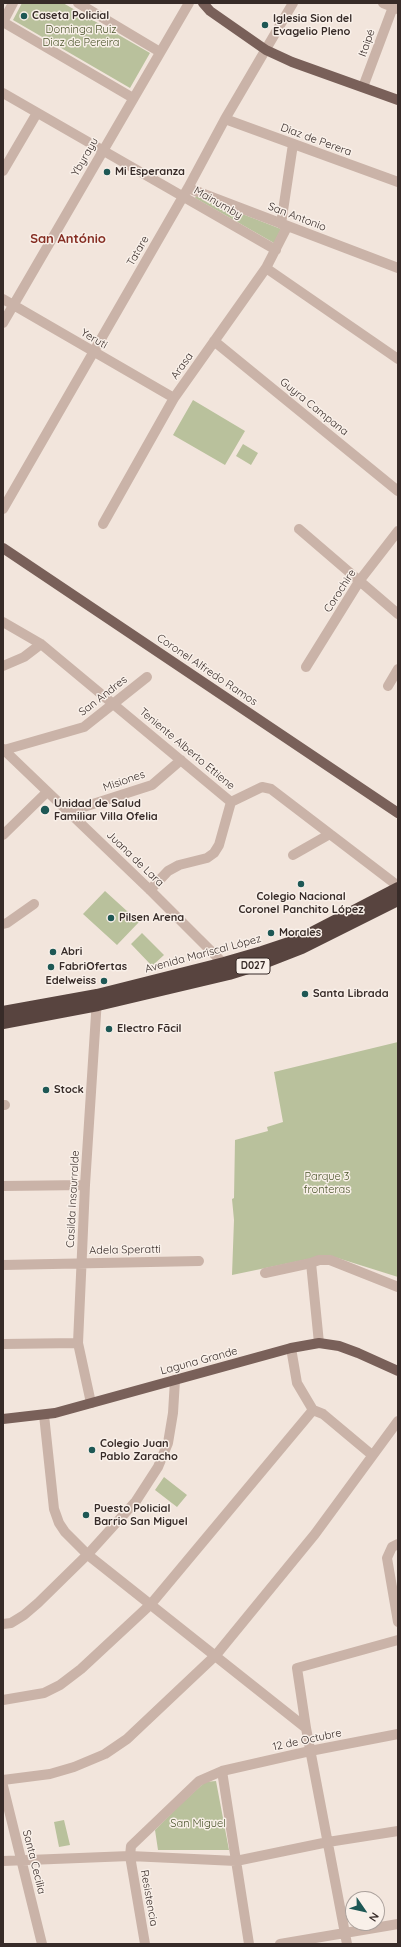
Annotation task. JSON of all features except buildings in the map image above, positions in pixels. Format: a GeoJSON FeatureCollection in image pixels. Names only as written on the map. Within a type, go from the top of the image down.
{"type":"FeatureCollection","features":[{"type":"Feature","properties":{"kind":"highway","name":"Avenida Mariscal López"},"geometry":{"type":"LineString","coordinates":[[228,968],[298,940],[398,887]]}},
{"type":"Feature","properties":{"kind":"highway","name":"Avenida Mariscal López"},"geometry":{"type":"LineString","coordinates":[[3,1012],[54,1008],[98,1000],[302,948],[398,900]]}},
{"type":"Feature","properties":{"kind":"highway","name":"Avenida Mariscal López"},"geometry":{"type":"LineString","coordinates":[[3,1023],[54,1008]]}},
{"type":"Feature","properties":{"kind":"main road"},"geometry":{"type":"LineString","coordinates":[[203,3],[210,11],[266,50],[292,62],[398,100]]}},
{"type":"Feature","properties":{"kind":"main road","name":"Coronel Alfredo Ramos"},"geometry":{"type":"LineString","coordinates":[[3,548],[398,813]]}},
{"type":"Feature","properties":{"kind":"main road","name":"Laguna Grande"},"geometry":{"type":"LineString","coordinates":[[3,1419],[44,1415],[291,1348],[319,1343],[339,1346],[398,1371]]}},
{"type":"Feature","properties":{"kind":"street"},"geometry":{"type":"LineString","coordinates":[[13,3],[3,22],[134,98]]}},
{"type":"Feature","properties":{"kind":"street"},"geometry":{"type":"LineString","coordinates":[[78,3],[160,52]]}},
{"type":"Feature","properties":{"kind":"street","name":"Ybyrayu"},"geometry":{"type":"LineString","coordinates":[[3,323],[102,150],[189,3]]}},
{"type":"Feature","properties":{"kind":"street","name":"Tatare"},"geometry":{"type":"LineString","coordinates":[[3,509],[186,192],[225,119],[293,3]]}},
{"type":"Feature","properties":{"kind":"street"},"geometry":{"type":"LineString","coordinates":[[383,3],[396,8]]}},
{"type":"Feature","properties":{"kind":"street","name":"Itaipé"},"geometry":{"type":"LineString","coordinates":[[363,87],[396,8]]}},
{"type":"Feature","properties":{"kind":"street","name":"Mainumby"},"geometry":{"type":"LineString","coordinates":[[3,93],[102,150],[186,192],[276,250]]}},
{"type":"Feature","properties":{"kind":"street"},"geometry":{"type":"LineString","coordinates":[[3,171],[37,113]]}},
{"type":"Feature","properties":{"kind":"street","name":"Diaz de Perera"},"geometry":{"type":"LineString","coordinates":[[225,119],[398,182]]}},
{"type":"Feature","properties":{"kind":"street","name":"Arasa"},"geometry":{"type":"LineString","coordinates":[[103,524],[174,398],[266,268],[276,250],[284,225],[293,144]]}},
{"type":"Feature","properties":{"kind":"street","name":"San Antonio"},"geometry":{"type":"LineString","coordinates":[[186,192],[284,225],[398,268]]}},
{"type":"Feature","properties":{"kind":"street"},"geometry":{"type":"LineString","coordinates":[[266,268],[398,359]]}},
{"type":"Feature","properties":{"kind":"street","name":"Yeruti"},"geometry":{"type":"LineString","coordinates":[[3,299],[93,353],[174,398]]}},
{"type":"Feature","properties":{"kind":"street","name":"Guyra Campana"},"geometry":{"type":"LineString","coordinates":[[214,341],[398,491]]}},
{"type":"Feature","properties":{"kind":"street"},"geometry":{"type":"LineString","coordinates":[[299,529],[398,614]]}},
{"type":"Feature","properties":{"kind":"street","name":"Corochire"},"geometry":{"type":"LineString","coordinates":[[306,667],[360,580],[398,531]]}},
{"type":"Feature","properties":{"kind":"street","name":"Teniente Alberto Ettiene"},"geometry":{"type":"LineString","coordinates":[[3,622],[41,644],[113,702],[231,802],[255,790],[266,787],[398,887]]}},
{"type":"Feature","properties":{"kind":"street"},"geometry":{"type":"LineString","coordinates":[[3,666],[24,657],[41,644]]}},
{"type":"Feature","properties":{"kind":"street"},"geometry":{"type":"LineString","coordinates":[[388,686],[398,669]]}},
{"type":"Feature","properties":{"kind":"street","name":"San Andres"},"geometry":{"type":"LineString","coordinates":[[3,749],[84,727],[113,702],[147,677]]}},
{"type":"Feature","properties":{"kind":"street","name":"Juana de Lara"},"geometry":{"type":"LineString","coordinates":[[3,749],[150,890],[228,968]]}},
{"type":"Feature","properties":{"kind":"street","name":"Misiones"},"geometry":{"type":"LineString","coordinates":[[68,812],[152,785],[181,760]]}},
{"type":"Feature","properties":{"kind":"street"},"geometry":{"type":"LineString","coordinates":[[3,835],[47,792]]}},
{"type":"Feature","properties":{"kind":"street"},"geometry":{"type":"LineString","coordinates":[[150,890],[168,871],[178,865],[207,858],[214,853],[219,845],[231,802]]}},
{"type":"Feature","properties":{"kind":"street"},"geometry":{"type":"LineString","coordinates":[[293,856],[330,834]]}},
{"type":"Feature","properties":{"kind":"street"},"geometry":{"type":"LineString","coordinates":[[3,924],[7,923],[34,904]]}},
{"type":"Feature","properties":{"kind":"street","name":"Casilda Insaurralde"},"geometry":{"type":"LineString","coordinates":[[91,1403],[78,1343],[85,1185],[98,1000]]}},
{"type":"Feature","properties":{"kind":"street"},"geometry":{"type":"LineString","coordinates":[[3,1186],[85,1185]]}},
{"type":"Feature","properties":{"kind":"street"},"geometry":{"type":"LineString","coordinates":[[265,1273],[319,1260],[330,1260],[398,1288]]}},
{"type":"Feature","properties":{"kind":"street","name":"Adela Speratti"},"geometry":{"type":"LineString","coordinates":[[3,1265],[199,1261]]}},
{"type":"Feature","properties":{"kind":"street"},"geometry":{"type":"LineString","coordinates":[[310,1263],[319,1343]]}},
{"type":"Feature","properties":{"kind":"street"},"geometry":{"type":"LineString","coordinates":[[3,1344],[78,1343]]}},
{"type":"Feature","properties":{"kind":"street"},"geometry":{"type":"LineString","coordinates":[[291,1348],[298,1384],[313,1410],[323,1414],[334,1422],[372,1455]]}},
{"type":"Feature","properties":{"kind":"street"},"geometry":{"type":"LineString","coordinates":[[3,1624],[10,1623],[24,1615],[88,1555],[136,1501],[158,1468],[168,1443],[173,1413],[175,1380]]}},
{"type":"Feature","properties":{"kind":"street"},"geometry":{"type":"LineString","coordinates":[[3,1700],[44,1693],[60,1685],[81,1669],[151,1604],[313,1410]]}},
{"type":"Feature","properties":{"kind":"street"},"geometry":{"type":"LineString","coordinates":[[44,1415],[54,1509],[59,1523],[65,1532],[88,1555],[216,1655],[306,1728]]}},
{"type":"Feature","properties":{"kind":"street"},"geometry":{"type":"LineString","coordinates":[[3,1780],[50,1774],[74,1767],[105,1754],[127,1739],[216,1655],[315,1534],[398,1421]]}},
{"type":"Feature","properties":{"kind":"street"},"geometry":{"type":"LineString","coordinates":[[398,1544],[392,1547],[387,1558],[398,1622]]}},
{"type":"Feature","properties":{"kind":"street"},"geometry":{"type":"LineString","coordinates":[[347,1944],[310,1751],[297,1668],[398,1640]]}},
{"type":"Feature","properties":{"kind":"street","name":"12 de Octubre"},"geometry":{"type":"LineString","coordinates":[[130,1856],[131,1846],[199,1781],[222,1771],[310,1751],[398,1734]]}},
{"type":"Feature","properties":{"kind":"street"},"geometry":{"type":"LineString","coordinates":[[222,1771],[249,1944]]}},
{"type":"Feature","properties":{"kind":"street","name":"Santa Cecilia"},"geometry":{"type":"LineString","coordinates":[[3,1786],[42,1944]]}},
{"type":"Feature","properties":{"kind":"street"},"geometry":{"type":"LineString","coordinates":[[3,1861],[130,1856],[236,1861],[328,1842],[398,1831]]}},
{"type":"Feature","properties":{"kind":"street","name":"Resistencia"},"geometry":{"type":"LineString","coordinates":[[130,1856],[145,1944]]}},
{"type":"Feature","properties":{"kind":"street"},"geometry":{"type":"LineString","coordinates":[[280,1944],[398,1924]]}},
{"type":"Feature","properties":{"kind":"green space","name":"Dominga Ruiz Diaz de Pereira"},"geometry":{"type":"Polygon","coordinates":[[[22,3],[63,3],[150,53],[130,88],[13,20],[22,3]]]}},
{"type":"Feature","properties":{"kind":"green space"},"geometry":{"type":"Polygon","coordinates":[[[196,196],[281,229],[274,243],[195,198],[196,196]]]}},
{"type":"Feature","properties":{"kind":"green space"},"geometry":{"type":"Polygon","coordinates":[[[193,400],[245,431],[225,465],[173,435],[193,400]]]}},
{"type":"Feature","properties":{"kind":"green space"},"geometry":{"type":"Polygon","coordinates":[[[243,444],[258,453],[251,465],[236,456],[243,444]]]}},
{"type":"Feature","properties":{"kind":"green space","name":"Pilsen Arena"},"geometry":{"type":"Polygon","coordinates":[[[105,891],[139,922],[117,945],[83,914],[105,891]]]}},
{"type":"Feature","properties":{"kind":"green space","name":"Pilsen Arena"},"geometry":{"type":"Polygon","coordinates":[[[142,933],[164,955],[152,966],[131,944],[142,933]]]}},
{"type":"Feature","properties":{"kind":"green space","name":"Parque 3 fronteras"},"geometry":{"type":"Polygon","coordinates":[[[398,1042],[398,1277],[328,1255],[232,1275],[234,1220],[232,1199],[234,1198],[235,1140],[268,1131],[267,1127],[283,1122],[274,1072],[398,1042]]]}},
{"type":"Feature","properties":{"kind":"green space"},"geometry":{"type":"Polygon","coordinates":[[[164,1477],[187,1495],[177,1507],[155,1490],[164,1477]]]}},
{"type":"Feature","properties":{"kind":"green space","name":"San Miguel"},"geometry":{"type":"Polygon","coordinates":[[[216,1781],[229,1850],[158,1850],[155,1830],[205,1782],[216,1781]]]}},
{"type":"Feature","properties":{"kind":"green space"},"geometry":{"type":"Polygon","coordinates":[[[64,1820],[70,1845],[59,1847],[54,1822],[64,1820]]]}},
{"type":"Feature","properties":{"kind":"place","name":"Caseta Policial"},"geometry":{"type":"Point","coordinates":[24,16]}},
{"type":"Feature","properties":{"kind":"place","name":"Iglesia Sion del Evagelio Pleno"},"geometry":{"type":"Point","coordinates":[265,25]}},
{"type":"Feature","properties":{"kind":"place","name":"Mi Esperanza"},"geometry":{"type":"Point","coordinates":[107,172]}},
{"type":"Feature","properties":{"kind":"place","name":"Unidad de Salud Familiar Villa Ofelia"},"geometry":{"type":"Point","coordinates":[45,810]}},
{"type":"Feature","properties":{"kind":"place","name":"Colegio Nacional Coronel Panchito López"},"geometry":{"type":"Point","coordinates":[301,884]}},
{"type":"Feature","properties":{"kind":"place","name":"Pilsen Arena"},"geometry":{"type":"Point","coordinates":[111,918]}},
{"type":"Feature","properties":{"kind":"place","name":"Morales"},"geometry":{"type":"Point","coordinates":[271,933]}},
{"type":"Feature","properties":{"kind":"place","name":"Abri"},"geometry":{"type":"Point","coordinates":[53,952]}},
{"type":"Feature","properties":{"kind":"place","name":"FabriOfertas"},"geometry":{"type":"Point","coordinates":[51,967]}},
{"type":"Feature","properties":{"kind":"place","name":"Edelweiss"},"geometry":{"type":"Point","coordinates":[104,981]}},
{"type":"Feature","properties":{"kind":"place","name":"Santa Librada"},"geometry":{"type":"Point","coordinates":[305,994]}},
{"type":"Feature","properties":{"kind":"place","name":"Electro Fãcil"},"geometry":{"type":"Point","coordinates":[109,1029]}},
{"type":"Feature","properties":{"kind":"place","name":"Stock"},"geometry":{"type":"Point","coordinates":[46,1090]}},
{"type":"Feature","properties":{"kind":"place","name":"Colegio Juan Pablo Zaracho"},"geometry":{"type":"Point","coordinates":[92,1450]}},
{"type":"Feature","properties":{"kind":"place","name":"Puesto Policial Barrio San Miguel"},"geometry":{"type":"Point","coordinates":[86,1515]}},
{"type":"Feature","properties":{"kind":"district","name":"San António"},"geometry":{"type":"Point","coordinates":[68,239]}}]}
